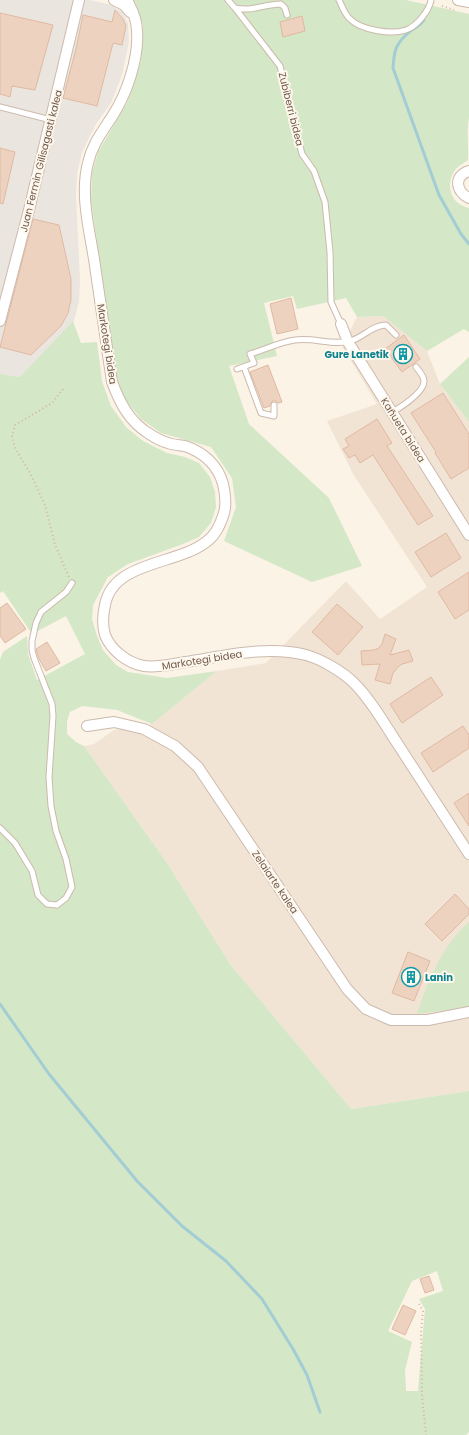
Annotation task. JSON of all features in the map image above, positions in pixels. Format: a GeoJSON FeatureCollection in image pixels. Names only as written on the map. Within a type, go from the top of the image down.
{"type":"FeatureCollection","features":[{"type":"Feature","properties":{"kind":"street","name":"Juan Fermin Gilisagasti kalea"},"geometry":{"type":"LineString","coordinates":[[0,321],[29,210],[80,0]]}},
{"type":"Feature","properties":{"kind":"street"},"geometry":{"type":"LineString","coordinates":[[114,0],[124,5],[133,15]]}},
{"type":"Feature","properties":{"kind":"street","name":"Markotegi bidea"},"geometry":{"type":"LineString","coordinates":[[127,0],[137,30],[137,48],[128,84],[114,114],[101,131],[94,144],[88,162],[84,186],[112,382],[120,403],[132,421],[148,433],[167,443],[186,447],[200,453],[213,463],[221,478],[226,495],[224,512],[218,528],[208,541],[196,549],[124,576],[112,588],[106,601],[102,616],[105,634],[114,649],[126,659],[141,665],[157,667],[272,650],[306,655],[332,667],[354,682],[374,708],[469,854]]}},
{"type":"Feature","properties":{"kind":"street"},"geometry":{"type":"LineString","coordinates":[[458,0],[469,2]]}},
{"type":"Feature","properties":{"kind":"street"},"geometry":{"type":"LineString","coordinates":[[469,171],[464,172],[458,185],[461,193],[469,198]]}},
{"type":"Feature","properties":{"kind":"street","name":"Kañueta bidea"},"geometry":{"type":"LineString","coordinates":[[341,324],[348,342],[391,413],[469,535]]}},
{"type":"Feature","properties":{"kind":"street","name":"Zelaiarte kalea"},"geometry":{"type":"LineString","coordinates":[[87,726],[114,722],[144,729],[175,746],[198,767],[347,989],[366,1009],[391,1020],[428,1020],[469,1012]]}},
{"type":"Feature","properties":{"kind":"lane","name":"Zubiberri bidea"},"geometry":{"type":"LineString","coordinates":[[228,0],[280,66],[302,154],[314,171],[325,202],[330,252],[331,302],[341,324]]}},
{"type":"Feature","properties":{"kind":"lane"},"geometry":{"type":"LineString","coordinates":[[339,0],[349,19],[367,29],[386,32],[406,30],[424,17],[431,0]]}},
{"type":"Feature","properties":{"kind":"lane"},"geometry":{"type":"LineString","coordinates":[[235,8],[244,10],[274,4],[282,4],[287,15]]}},
{"type":"Feature","properties":{"kind":"lane"},"geometry":{"type":"LineString","coordinates":[[0,107],[51,120]]}},
{"type":"Feature","properties":{"kind":"lane"},"geometry":{"type":"LineString","coordinates":[[237,369],[254,363],[250,354],[295,340],[348,342],[359,338],[378,325],[386,325],[396,335]]}},
{"type":"Feature","properties":{"kind":"lane"},"geometry":{"type":"LineString","coordinates":[[244,366],[261,413],[274,416],[274,405]]}},
{"type":"Feature","properties":{"kind":"lane"},"geometry":{"type":"LineString","coordinates":[[391,413],[419,392],[423,385],[424,380],[416,367]]}},
{"type":"Feature","properties":{"kind":"lane"},"geometry":{"type":"LineString","coordinates":[[0,828],[16,843],[32,871],[38,895],[47,904],[58,905],[66,898],[72,887],[66,859],[56,831],[51,806],[49,777],[53,716],[52,704],[32,650],[36,623],[41,612],[66,592],[72,583]]}},
{"type":"Feature","properties":{"kind":"path"},"geometry":{"type":"LineString","coordinates":[[63,389],[52,403],[15,425],[12,436],[15,448],[30,473],[45,505],[55,545],[72,583]]}},
{"type":"Feature","properties":{"kind":"path"},"geometry":{"type":"LineString","coordinates":[[419,1304],[423,1311],[422,1396],[426,1435]]}},
{"type":"Feature","properties":{"kind":"shaded area"},"geometry":{"type":"Polygon","coordinates":[[[0,0],[90,0],[111,5],[122,12],[128,23],[129,42],[122,75],[111,103],[96,124],[82,152],[77,174],[76,196],[80,280],[79,302],[73,324],[20,377],[0,374],[0,0]]]}},
{"type":"Feature","properties":{"kind":"shaded area"},"geometry":{"type":"Polygon","coordinates":[[[383,316],[427,351],[440,384],[469,422],[469,1091],[351,1109],[230,964],[167,863],[84,746],[94,744],[114,730],[152,724],[217,671],[266,663],[346,581],[380,619],[427,587],[353,474],[327,421],[377,404],[342,346],[357,317],[383,316]]]}},
{"type":"Feature","properties":{"kind":"green space"},"geometry":{"type":"Polygon","coordinates":[[[133,0],[406,0],[469,14],[468,160],[455,170],[450,182],[450,188],[451,193],[457,202],[469,208],[469,332],[464,329],[427,351],[383,316],[357,317],[346,298],[297,309],[293,296],[264,303],[277,356],[229,366],[249,424],[329,498],[362,566],[312,582],[224,541],[236,507],[232,478],[211,447],[161,433],[141,419],[123,397],[116,374],[91,200],[92,173],[98,152],[128,101],[141,61],[143,25],[136,4],[133,0]]]}},
{"type":"Feature","properties":{"kind":"green space"},"geometry":{"type":"Polygon","coordinates":[[[73,321],[81,343],[97,342],[102,381],[111,406],[126,427],[143,441],[167,453],[185,457],[199,463],[210,477],[215,492],[216,507],[211,523],[199,537],[128,564],[108,577],[93,605],[92,619],[103,650],[116,665],[128,672],[167,678],[217,671],[152,724],[117,710],[82,706],[70,712],[67,721],[67,734],[76,742],[84,746],[167,863],[230,964],[351,1109],[469,1091],[469,1432],[466,1435],[0,1435],[0,660],[3,652],[27,636],[28,654],[37,680],[85,654],[66,616],[32,634],[3,591],[0,593],[0,374],[20,377],[73,321]],[[437,1271],[412,1281],[388,1331],[412,1342],[405,1370],[406,1391],[418,1391],[425,1309],[419,1299],[443,1291],[437,1271]]]}},
{"type":"Feature","properties":{"kind":"green space"},"geometry":{"type":"Polygon","coordinates":[[[469,357],[469,422],[440,384],[469,357]]]}},
{"type":"Feature","properties":{"kind":"green space"},"geometry":{"type":"Polygon","coordinates":[[[469,922],[469,1006],[458,1009],[417,1014],[437,964],[459,931],[469,922]]]}},
{"type":"Feature","properties":{"kind":"building"},"geometry":{"type":"Polygon","coordinates":[[[115,10],[123,19],[126,26],[122,45],[113,43],[97,106],[63,98],[83,15],[112,22],[115,10]]]}},
{"type":"Feature","properties":{"kind":"building"},"geometry":{"type":"Polygon","coordinates":[[[0,13],[53,25],[35,90],[12,86],[10,97],[0,94],[0,13]]]}},
{"type":"Feature","properties":{"kind":"building"},"geometry":{"type":"Polygon","coordinates":[[[302,16],[305,31],[283,37],[280,22],[302,16]]]}},
{"type":"Feature","properties":{"kind":"building"},"geometry":{"type":"Polygon","coordinates":[[[0,148],[15,152],[3,204],[0,203],[0,148]]]}},
{"type":"Feature","properties":{"kind":"building"},"geometry":{"type":"Polygon","coordinates":[[[33,219],[59,225],[71,279],[71,300],[68,313],[61,326],[31,355],[0,347],[33,219]]]}},
{"type":"Feature","properties":{"kind":"building"},"geometry":{"type":"Polygon","coordinates":[[[291,298],[298,329],[277,334],[270,304],[291,298]]]}},
{"type":"Feature","properties":{"kind":"building","name":"Gure Lanetik"},"geometry":{"type":"Polygon","coordinates":[[[404,335],[420,359],[402,372],[385,349],[404,335]]]}},
{"type":"Feature","properties":{"kind":"building"},"geometry":{"type":"Polygon","coordinates":[[[268,365],[282,402],[278,403],[276,401],[272,401],[270,406],[264,408],[250,372],[268,365]]]}},
{"type":"Feature","properties":{"kind":"building"},"geometry":{"type":"Polygon","coordinates":[[[443,393],[469,434],[469,468],[451,479],[411,413],[443,393]]]}},
{"type":"Feature","properties":{"kind":"building"},"geometry":{"type":"Polygon","coordinates":[[[377,419],[392,443],[387,446],[433,516],[418,525],[373,455],[360,463],[355,455],[349,458],[343,449],[349,446],[345,439],[377,419]]]}},
{"type":"Feature","properties":{"kind":"building"},"geometry":{"type":"Polygon","coordinates":[[[446,533],[461,558],[431,577],[415,552],[446,533]]]}},
{"type":"Feature","properties":{"kind":"building"},"geometry":{"type":"Polygon","coordinates":[[[469,572],[469,610],[455,619],[438,592],[469,572]]]}},
{"type":"Feature","properties":{"kind":"building"},"geometry":{"type":"Polygon","coordinates":[[[7,603],[26,629],[5,643],[0,636],[0,608],[7,603]]]}},
{"type":"Feature","properties":{"kind":"building"},"geometry":{"type":"Polygon","coordinates":[[[337,604],[363,627],[338,655],[312,632],[337,604]]]}},
{"type":"Feature","properties":{"kind":"building"},"geometry":{"type":"Polygon","coordinates":[[[385,634],[396,639],[390,655],[409,650],[413,661],[402,664],[398,667],[393,673],[390,684],[375,680],[380,664],[362,665],[361,651],[379,648],[385,634]]]}},
{"type":"Feature","properties":{"kind":"building"},"geometry":{"type":"Polygon","coordinates":[[[47,642],[60,663],[46,671],[39,659],[36,649],[47,642]]]}},
{"type":"Feature","properties":{"kind":"building"},"geometry":{"type":"Polygon","coordinates":[[[431,677],[443,695],[402,723],[390,704],[431,677]]]}},
{"type":"Feature","properties":{"kind":"building"},"geometry":{"type":"Polygon","coordinates":[[[463,726],[469,735],[469,748],[433,772],[421,753],[463,726]]]}},
{"type":"Feature","properties":{"kind":"building"},"geometry":{"type":"Polygon","coordinates":[[[469,793],[469,826],[454,803],[469,793]]]}},
{"type":"Feature","properties":{"kind":"building","name":"Lanin"},"geometry":{"type":"Polygon","coordinates":[[[455,894],[469,909],[469,914],[442,941],[425,924],[455,894]]]}},
{"type":"Feature","properties":{"kind":"building","name":"Lanin"},"geometry":{"type":"Polygon","coordinates":[[[408,952],[430,961],[414,1001],[392,993],[408,952]]]}},
{"type":"Feature","properties":{"kind":"building"},"geometry":{"type":"Polygon","coordinates":[[[429,1276],[434,1290],[425,1293],[420,1279],[429,1276]]]}},
{"type":"Feature","properties":{"kind":"building"},"geometry":{"type":"Polygon","coordinates":[[[403,1305],[416,1311],[405,1335],[392,1329],[403,1305]]]}},
{"type":"Feature","properties":{"kind":"waterway"},"geometry":{"type":"LineString","coordinates":[[424,20],[420,25],[409,32],[398,45],[395,53],[393,68],[439,195],[461,234],[469,244]]}},
{"type":"Feature","properties":{"kind":"waterway"},"geometry":{"type":"LineString","coordinates":[[0,1004],[49,1074],[137,1181],[182,1226],[226,1261],[262,1299],[293,1349],[307,1375],[320,1412]]}},
{"type":"Feature","properties":{"kind":"place","name":"Gure Lanetik"},"geometry":{"type":"Point","coordinates":[403,354]}},
{"type":"Feature","properties":{"kind":"place","name":"Lanin"},"geometry":{"type":"Point","coordinates":[411,977]}}]}
